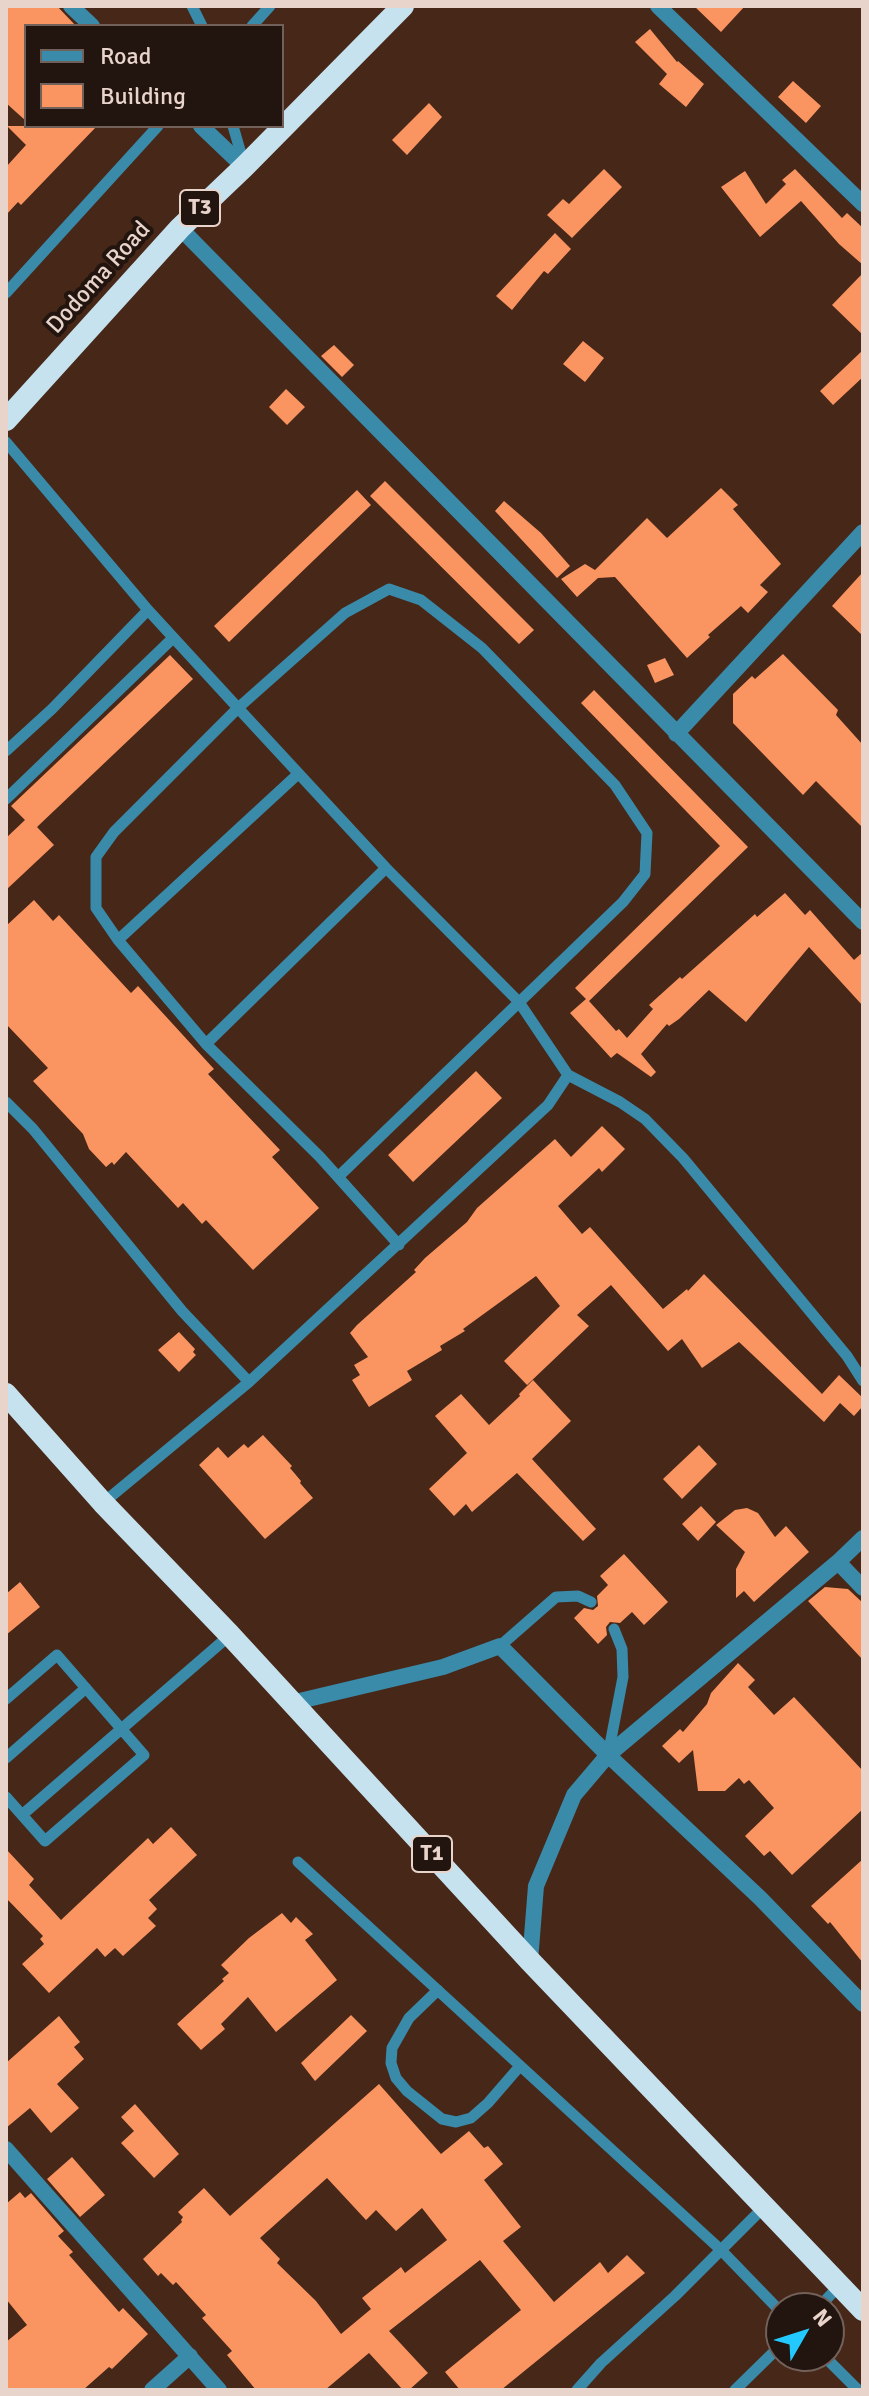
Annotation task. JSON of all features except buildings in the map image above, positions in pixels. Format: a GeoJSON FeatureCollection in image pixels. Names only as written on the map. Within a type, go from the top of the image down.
{"type":"FeatureCollection","features":[{"type":"Feature","properties":{"kind":"highway","name":"Dodoma Road"},"geometry":{"type":"LineString","coordinates":[[284,126],[403,6]]}},
{"type":"Feature","properties":{"kind":"highway","name":"Dodoma Road"},"geometry":{"type":"LineString","coordinates":[[6,420],[180,228],[283,128]]}},
{"type":"Feature","properties":{"kind":"highway","name":"T1"},"geometry":{"type":"LineString","coordinates":[[6,1394],[103,1503],[230,1635],[530,1961],[863,2310]]}},
{"type":"Feature","properties":{"kind":"street"},"geometry":{"type":"LineString","coordinates":[[71,6],[90,24]]}},
{"type":"Feature","properties":{"kind":"street"},"geometry":{"type":"LineString","coordinates":[[658,6],[863,204]]}},
{"type":"Feature","properties":{"kind":"street"},"geometry":{"type":"LineString","coordinates":[[203,128],[244,167]]}},
{"type":"Feature","properties":{"kind":"street"},"geometry":{"type":"LineString","coordinates":[[180,228],[863,922]]}},
{"type":"Feature","properties":{"kind":"street"},"geometry":{"type":"LineString","coordinates":[[676,734],[863,532]]}},
{"type":"Feature","properties":{"kind":"street"},"geometry":{"type":"LineString","coordinates":[[530,1961],[536,1886],[574,1795],[608,1755],[863,1538]]}},
{"type":"Feature","properties":{"kind":"street"},"geometry":{"type":"LineString","coordinates":[[838,1562],[863,1588]]}},
{"type":"Feature","properties":{"kind":"street"},"geometry":{"type":"LineString","coordinates":[[291,1703],[443,1667],[500,1646],[608,1755],[760,1898],[863,2004]]}},
{"type":"Feature","properties":{"kind":"street"},"geometry":{"type":"LineString","coordinates":[[6,2149],[219,2390]]}},
{"type":"Feature","properties":{"kind":"street"},"geometry":{"type":"LineString","coordinates":[[152,2390],[190,2356]]}},
{"type":"Feature","properties":{"kind":"lane"},"geometry":{"type":"LineString","coordinates":[[192,6],[201,24]]}},
{"type":"Feature","properties":{"kind":"lane"},"geometry":{"type":"LineString","coordinates":[[254,24],[270,6]]}},
{"type":"Feature","properties":{"kind":"lane"},"geometry":{"type":"LineString","coordinates":[[6,293],[156,128]]}},
{"type":"Feature","properties":{"kind":"lane"},"geometry":{"type":"LineString","coordinates":[[234,128],[244,167]]}},
{"type":"Feature","properties":{"kind":"lane"},"geometry":{"type":"LineString","coordinates":[[6,442],[173,638],[386,868],[519,1002],[568,1075],[645,1119],[683,1158],[847,1356],[863,1381]]}},
{"type":"Feature","properties":{"kind":"lane"},"geometry":{"type":"LineString","coordinates":[[338,1177],[623,902],[645,874],[647,833],[615,785],[482,648],[421,600],[389,589],[345,613],[238,708],[114,832],[96,857],[96,908],[118,940],[206,1044],[338,1177],[399,1245]]}},
{"type":"Feature","properties":{"kind":"lane"},"geometry":{"type":"LineString","coordinates":[[6,751],[52,709],[148,610]]}},
{"type":"Feature","properties":{"kind":"lane"},"geometry":{"type":"LineString","coordinates":[[6,799],[173,638]]}},
{"type":"Feature","properties":{"kind":"lane"},"geometry":{"type":"LineString","coordinates":[[118,940],[298,774]]}},
{"type":"Feature","properties":{"kind":"lane"},"geometry":{"type":"LineString","coordinates":[[206,1044],[386,868]]}},
{"type":"Feature","properties":{"kind":"lane"},"geometry":{"type":"LineString","coordinates":[[103,1503],[249,1382],[399,1245],[548,1105],[568,1075]]}},
{"type":"Feature","properties":{"kind":"lane"},"geometry":{"type":"LineString","coordinates":[[6,1102],[33,1129],[182,1311],[249,1382]]}},
{"type":"Feature","properties":{"kind":"lane"},"geometry":{"type":"LineString","coordinates":[[500,1646],[556,1597],[578,1596],[591,1602]]}},
{"type":"Feature","properties":{"kind":"lane"},"geometry":{"type":"LineString","coordinates":[[608,1755],[623,1677],[622,1649],[614,1629]]}},
{"type":"Feature","properties":{"kind":"lane"},"geometry":{"type":"LineString","coordinates":[[22,1815],[230,1635]]}},
{"type":"Feature","properties":{"kind":"lane"},"geometry":{"type":"LineString","coordinates":[[6,1699],[57,1655],[144,1755],[45,1841],[6,1797]]}},
{"type":"Feature","properties":{"kind":"lane"},"geometry":{"type":"LineString","coordinates":[[6,1758],[86,1688]]}},
{"type":"Feature","properties":{"kind":"lane"},"geometry":{"type":"LineString","coordinates":[[298,1862],[721,2250],[765,2295]]}},
{"type":"Feature","properties":{"kind":"lane"},"geometry":{"type":"LineString","coordinates":[[438,1990],[409,2018],[392,2048],[391,2063],[396,2078],[407,2091],[442,2119],[456,2122],[471,2118],[520,2066]]}},
{"type":"Feature","properties":{"kind":"lane"},"geometry":{"type":"LineString","coordinates":[[577,2390],[601,2363],[765,2206]]}},
{"type":"Feature","properties":{"kind":"lane"},"geometry":{"type":"LineString","coordinates":[[833,2292],[840,2285]]}},
{"type":"Feature","properties":{"kind":"lane"},"geometry":{"type":"LineString","coordinates":[[735,2390],[765,2361]]}},
{"type":"Feature","properties":{"kind":"lane"},"geometry":{"type":"LineString","coordinates":[[840,2372],[858,2390]]}}]}
